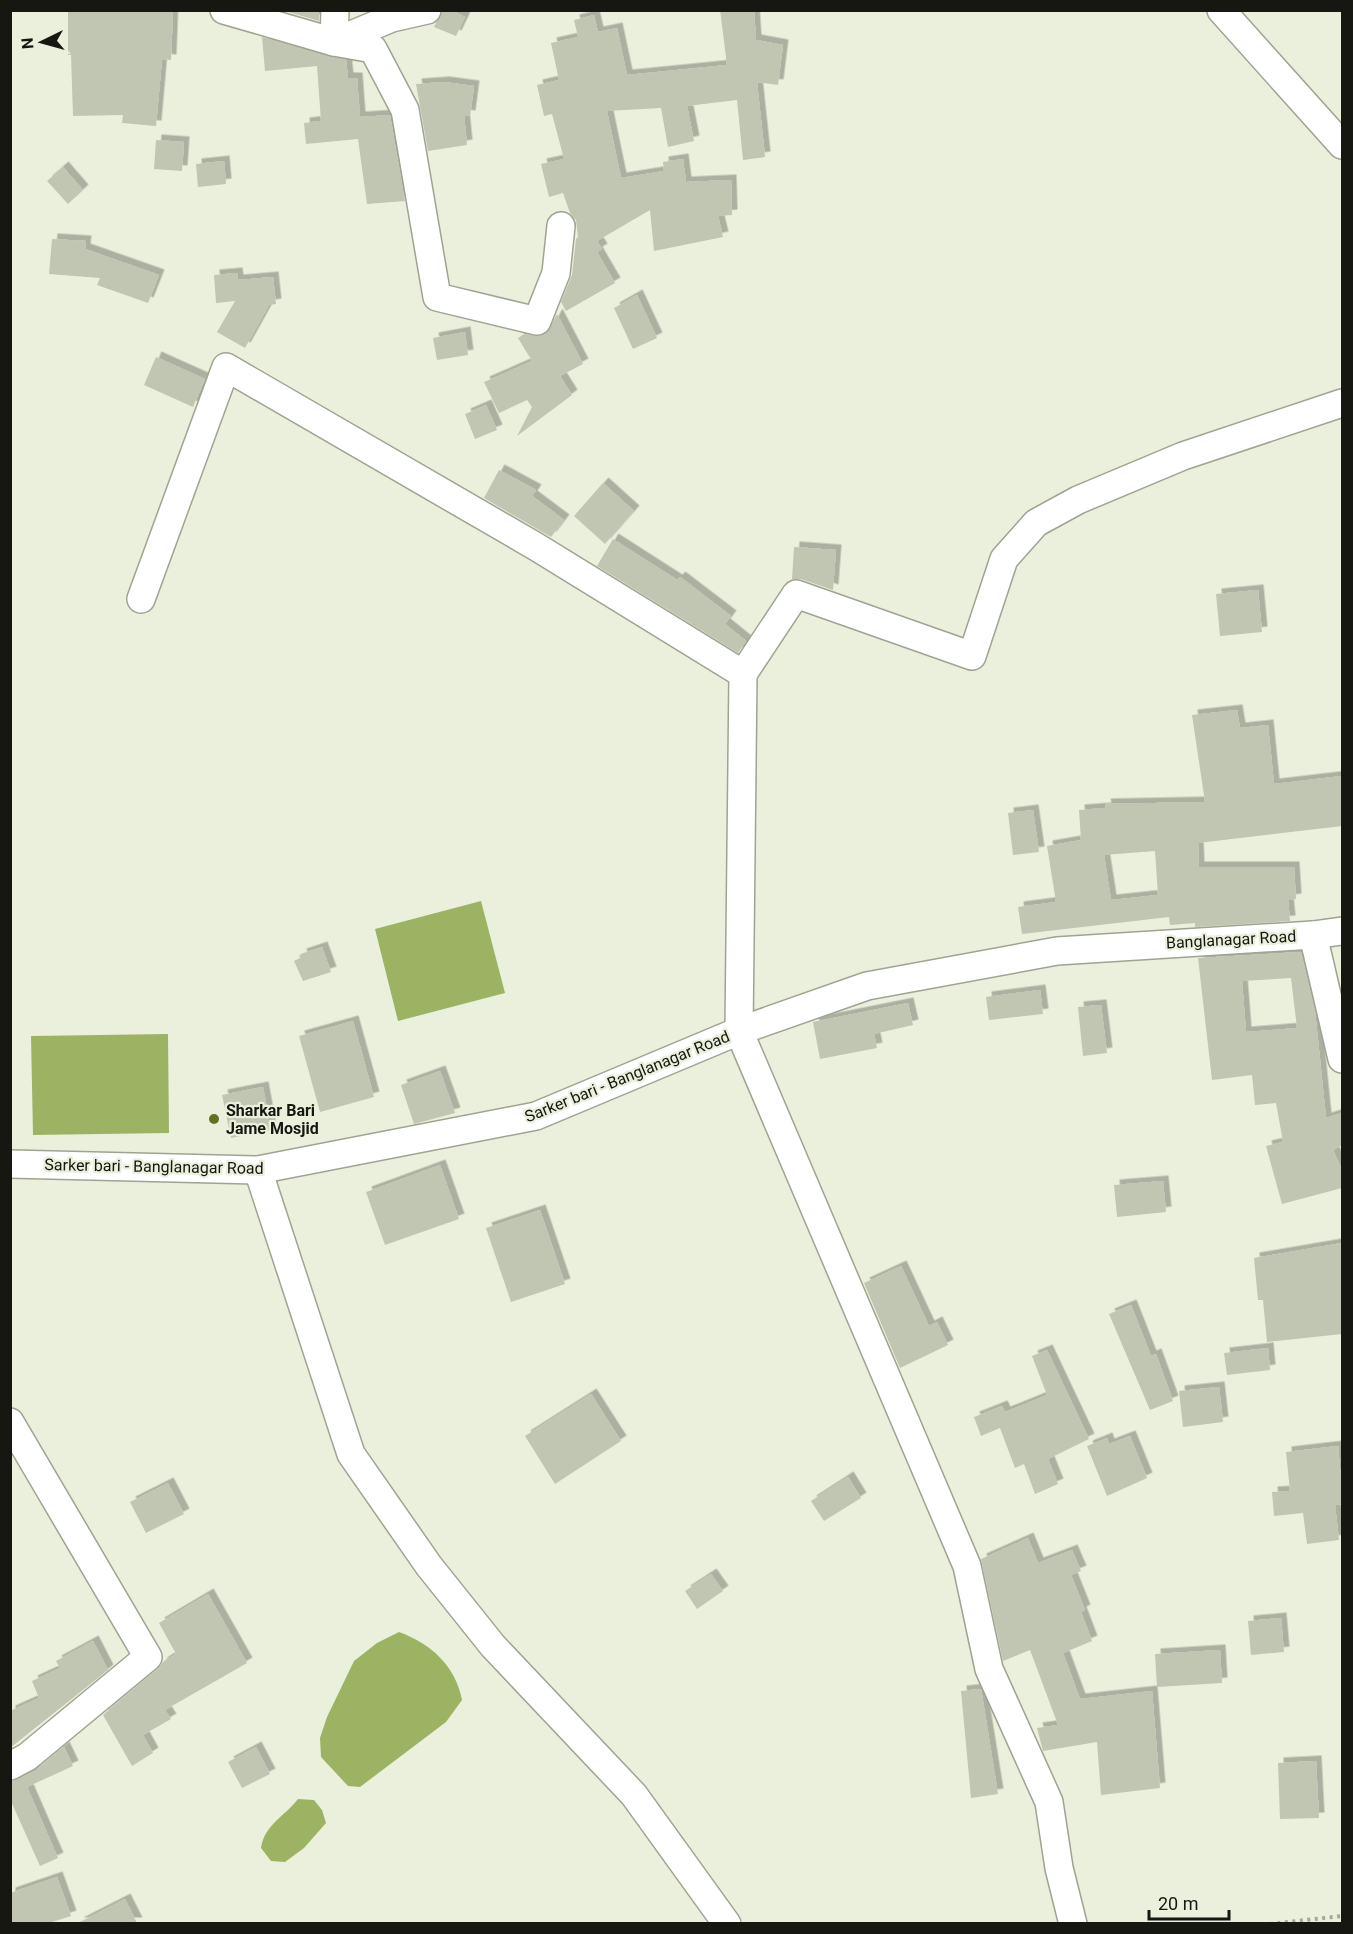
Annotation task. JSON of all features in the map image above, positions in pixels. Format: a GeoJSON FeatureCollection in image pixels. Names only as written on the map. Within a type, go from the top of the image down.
{"type":"FeatureCollection","features":[{"type":"Feature","properties":{"kind":"street"},"geometry":{"type":"LineString","coordinates":[[224,10],[334,42],[373,49],[405,110],[437,297],[537,321],[556,273],[561,226]]}},
{"type":"Feature","properties":{"kind":"street"},"geometry":{"type":"LineString","coordinates":[[334,42],[335,10]]}},
{"type":"Feature","properties":{"kind":"street"},"geometry":{"type":"LineString","coordinates":[[334,42],[392,18],[427,10]]}},
{"type":"Feature","properties":{"kind":"street"},"geometry":{"type":"LineString","coordinates":[[1221,10],[1342,145]]}},
{"type":"Feature","properties":{"kind":"street"},"geometry":{"type":"LineString","coordinates":[[141,599],[226,367],[535,546],[743,674]]}},
{"type":"Feature","properties":{"kind":"street"},"geometry":{"type":"LineString","coordinates":[[1073,1923],[1059,1868],[1049,1802],[989,1669],[967,1566],[739,1031],[743,674],[796,594],[972,656],[1004,559],[1036,523],[1078,501],[1183,456],[1342,403]]}},
{"type":"Feature","properties":{"kind":"street"},"geometry":{"type":"LineString","coordinates":[[1313,935],[1342,931]]}},
{"type":"Feature","properties":{"kind":"street","name":"Banglanagar Road"},"geometry":{"type":"LineString","coordinates":[[1057,951],[1313,935],[1342,1059]]}},
{"type":"Feature","properties":{"kind":"street","name":"Sarker bari - Banglanagar Road"},"geometry":{"type":"LineString","coordinates":[[10,1164],[258,1170],[536,1116],[739,1031],[867,986],[1057,951]]}},
{"type":"Feature","properties":{"kind":"street"},"geometry":{"type":"LineString","coordinates":[[258,1170],[351,1454],[450,1592],[493,1646],[634,1795],[727,1923]]}},
{"type":"Feature","properties":{"kind":"street"},"geometry":{"type":"LineString","coordinates":[[10,1422],[148,1657],[27,1757],[10,1766]]}},
{"type":"Feature","properties":{"kind":"path"},"geometry":{"type":"LineString","coordinates":[[1270,1923],[1342,1916]]}},
{"type":"Feature","properties":{"kind":"shaded area"},"geometry":{"type":"Polygon","coordinates":[[[481,901],[505,993],[398,1021],[375,929],[481,901]]]}},
{"type":"Feature","properties":{"kind":"shaded area"},"geometry":{"type":"Polygon","coordinates":[[[168,1034],[169,1133],[33,1135],[31,1036],[168,1034]]]}},
{"type":"Feature","properties":{"kind":"shaded area"},"geometry":{"type":"Polygon","coordinates":[[[399,1632],[421,1643],[440,1657],[454,1676],[462,1700],[446,1722],[360,1787],[348,1786],[321,1757],[320,1738],[327,1717],[354,1661],[377,1643],[399,1632]]]}},
{"type":"Feature","properties":{"kind":"shaded area"},"geometry":{"type":"Polygon","coordinates":[[[298,1799],[314,1800],[322,1810],[326,1823],[304,1848],[285,1862],[271,1861],[261,1848],[266,1833],[298,1799]]]}},
{"type":"Feature","properties":{"kind":"building"},"geometry":{"type":"Polygon","coordinates":[[[68,10],[173,10],[171,60],[162,59],[156,126],[122,123],[123,115],[73,116],[71,55],[68,55],[68,10]]]}},
{"type":"Feature","properties":{"kind":"building"},"geometry":{"type":"Polygon","coordinates":[[[282,10],[319,10],[319,21],[282,10]]]}},
{"type":"Feature","properties":{"kind":"building"},"geometry":{"type":"Polygon","coordinates":[[[442,10],[451,10],[465,17],[456,36],[434,27],[442,10]]]}},
{"type":"Feature","properties":{"kind":"building"},"geometry":{"type":"Polygon","coordinates":[[[720,10],[754,10],[756,40],[783,45],[778,85],[757,82],[765,157],[743,160],[737,100],[687,106],[694,141],[668,147],[661,108],[607,111],[621,178],[664,171],[663,162],[683,159],[686,182],[731,180],[732,215],[718,216],[723,237],[654,251],[650,210],[597,241],[602,249],[597,252],[615,283],[566,311],[561,302],[572,275],[578,237],[576,220],[570,213],[563,193],[549,197],[541,164],[564,159],[552,114],[544,116],[537,85],[559,80],[551,43],[578,37],[574,20],[594,15],[598,32],[617,28],[627,75],[727,65],[720,10]]]}},
{"type":"Feature","properties":{"kind":"building"},"geometry":{"type":"Polygon","coordinates":[[[262,37],[346,60],[348,78],[357,78],[360,117],[390,115],[405,201],[367,204],[358,139],[306,144],[304,123],[321,121],[317,66],[265,71],[262,37]]]}},
{"type":"Feature","properties":{"kind":"building"},"geometry":{"type":"Polygon","coordinates":[[[444,82],[474,86],[470,116],[464,115],[467,145],[428,151],[416,84],[444,82]]]}},
{"type":"Feature","properties":{"kind":"building"},"geometry":{"type":"Polygon","coordinates":[[[156,140],[184,142],[182,171],[154,169],[156,140]]]}},
{"type":"Feature","properties":{"kind":"building"},"geometry":{"type":"Polygon","coordinates":[[[224,161],[226,184],[198,187],[196,164],[224,161]]]}},
{"type":"Feature","properties":{"kind":"building"},"geometry":{"type":"Polygon","coordinates":[[[63,167],[83,190],[68,204],[47,181],[63,167]]]}},
{"type":"Feature","properties":{"kind":"building"},"geometry":{"type":"Polygon","coordinates":[[[52,239],[86,241],[85,249],[159,275],[148,303],[97,285],[100,278],[49,274],[52,239]]]}},
{"type":"Feature","properties":{"kind":"building"},"geometry":{"type":"Polygon","coordinates":[[[237,273],[238,280],[273,277],[276,304],[269,305],[245,348],[217,332],[235,301],[216,303],[214,275],[237,273]]]}},
{"type":"Feature","properties":{"kind":"building"},"geometry":{"type":"Polygon","coordinates":[[[637,295],[657,338],[633,349],[614,308],[637,295]]]}},
{"type":"Feature","properties":{"kind":"building"},"geometry":{"type":"Polygon","coordinates":[[[557,314],[583,364],[560,376],[572,395],[517,436],[532,407],[527,400],[499,413],[484,382],[532,361],[518,338],[524,334],[540,336],[547,333],[557,314]]]}},
{"type":"Feature","properties":{"kind":"building"},"geometry":{"type":"Polygon","coordinates":[[[465,332],[468,355],[437,360],[433,338],[465,332]]]}},
{"type":"Feature","properties":{"kind":"building"},"geometry":{"type":"Polygon","coordinates":[[[156,357],[205,379],[193,407],[144,385],[156,357]]]}},
{"type":"Feature","properties":{"kind":"building"},"geometry":{"type":"Polygon","coordinates":[[[486,405],[497,430],[475,439],[465,414],[486,405]]]}},
{"type":"Feature","properties":{"kind":"building"},"geometry":{"type":"Polygon","coordinates":[[[499,470],[536,490],[532,496],[564,520],[551,537],[484,498],[499,470]]]}},
{"type":"Feature","properties":{"kind":"building"},"geometry":{"type":"Polygon","coordinates":[[[603,483],[634,511],[605,544],[574,516],[603,483]]]}},
{"type":"Feature","properties":{"kind":"building"},"geometry":{"type":"Polygon","coordinates":[[[613,539],[677,580],[680,577],[731,616],[725,624],[746,641],[738,653],[597,566],[613,539]]]}},
{"type":"Feature","properties":{"kind":"building"},"geometry":{"type":"Polygon","coordinates":[[[794,547],[836,550],[833,590],[801,579],[792,579],[794,547]]]}},
{"type":"Feature","properties":{"kind":"building"},"geometry":{"type":"Polygon","coordinates":[[[1258,590],[1262,632],[1220,636],[1216,594],[1258,590]]]}},
{"type":"Feature","properties":{"kind":"building"},"geometry":{"type":"Polygon","coordinates":[[[1237,710],[1240,728],[1268,725],[1274,784],[1342,776],[1342,826],[1198,843],[1199,867],[1294,867],[1296,899],[1288,900],[1290,921],[1195,927],[1195,923],[1170,925],[1169,917],[1022,934],[1018,907],[1056,902],[1047,846],[1081,840],[1079,810],[1106,808],[1105,804],[1205,802],[1192,715],[1237,710]],[[1155,851],[1104,855],[1111,900],[1158,895],[1155,851]]]}},
{"type":"Feature","properties":{"kind":"building"},"geometry":{"type":"Polygon","coordinates":[[[1033,810],[1039,852],[1013,855],[1008,813],[1033,810]]]}},
{"type":"Feature","properties":{"kind":"building"},"geometry":{"type":"Polygon","coordinates":[[[322,947],[331,972],[303,981],[294,961],[302,957],[301,954],[322,947]]]}},
{"type":"Feature","properties":{"kind":"building"},"geometry":{"type":"Polygon","coordinates":[[[1301,952],[1315,1011],[1326,1118],[1342,1113],[1342,1145],[1333,1150],[1342,1170],[1342,1188],[1282,1204],[1266,1146],[1283,1142],[1276,1103],[1255,1105],[1252,1075],[1212,1080],[1198,958],[1301,952]],[[1291,978],[1242,981],[1246,1032],[1297,1028],[1291,978]]]}},
{"type":"Feature","properties":{"kind":"building"},"geometry":{"type":"Polygon","coordinates":[[[1040,990],[1043,1014],[989,1020],[986,997],[1040,990]]]}},
{"type":"Feature","properties":{"kind":"building"},"geometry":{"type":"Polygon","coordinates":[[[908,1003],[913,1025],[874,1034],[877,1048],[820,1059],[813,1022],[908,1003]]]}},
{"type":"Feature","properties":{"kind":"building"},"geometry":{"type":"Polygon","coordinates":[[[1101,1005],[1107,1053],[1083,1056],[1078,1007],[1101,1005]]]}},
{"type":"Feature","properties":{"kind":"building"},"geometry":{"type":"Polygon","coordinates":[[[353,1021],[374,1097],[320,1112],[299,1036],[353,1021]]]}},
{"type":"Feature","properties":{"kind":"building"},"geometry":{"type":"Polygon","coordinates":[[[440,1071],[455,1113],[414,1124],[401,1085],[440,1071]]]}},
{"type":"Feature","properties":{"kind":"building"},"geometry":{"type":"Polygon","coordinates":[[[263,1087],[271,1130],[231,1138],[222,1095],[263,1087]]]}},
{"type":"Feature","properties":{"kind":"building"},"geometry":{"type":"Polygon","coordinates":[[[440,1165],[459,1219],[385,1245],[366,1192],[440,1165]]]}},
{"type":"Feature","properties":{"kind":"building"},"geometry":{"type":"Polygon","coordinates":[[[1163,1181],[1166,1212],[1117,1217],[1114,1185],[1163,1181]]]}},
{"type":"Feature","properties":{"kind":"building"},"geometry":{"type":"Polygon","coordinates":[[[540,1210],[565,1284],[511,1302],[486,1228],[540,1210]]]}},
{"type":"Feature","properties":{"kind":"building"},"geometry":{"type":"Polygon","coordinates":[[[1342,1243],[1342,1334],[1267,1342],[1263,1300],[1258,1300],[1254,1258],[1342,1243]]]}},
{"type":"Feature","properties":{"kind":"building"},"geometry":{"type":"Polygon","coordinates":[[[901,1266],[929,1326],[937,1322],[948,1345],[900,1368],[864,1283],[901,1266]]]}},
{"type":"Feature","properties":{"kind":"building"},"geometry":{"type":"Polygon","coordinates":[[[1131,1305],[1151,1356],[1156,1354],[1173,1401],[1150,1410],[1109,1314],[1131,1305]]]}},
{"type":"Feature","properties":{"kind":"building"},"geometry":{"type":"Polygon","coordinates":[[[1268,1348],[1270,1370],[1227,1375],[1224,1353],[1268,1348]]]}},
{"type":"Feature","properties":{"kind":"building"},"geometry":{"type":"Polygon","coordinates":[[[1047,1350],[1089,1439],[1048,1459],[1058,1484],[1035,1494],[1024,1464],[1015,1468],[1000,1428],[981,1436],[974,1417],[1002,1406],[1005,1412],[1047,1395],[1032,1356],[1047,1350]]]}},
{"type":"Feature","properties":{"kind":"building"},"geometry":{"type":"Polygon","coordinates":[[[1219,1387],[1223,1422],[1183,1427],[1179,1391],[1219,1387]]]}},
{"type":"Feature","properties":{"kind":"building"},"geometry":{"type":"Polygon","coordinates":[[[591,1394],[621,1441],[555,1484],[525,1436],[591,1394]]]}},
{"type":"Feature","properties":{"kind":"building"},"geometry":{"type":"Polygon","coordinates":[[[1130,1436],[1147,1478],[1107,1496],[1087,1446],[1107,1438],[1109,1444],[1130,1436]]]}},
{"type":"Feature","properties":{"kind":"building"},"geometry":{"type":"Polygon","coordinates":[[[1338,1446],[1342,1504],[1335,1505],[1339,1540],[1307,1544],[1303,1513],[1274,1516],[1272,1492],[1290,1491],[1286,1452],[1338,1446]]]}},
{"type":"Feature","properties":{"kind":"building"},"geometry":{"type":"Polygon","coordinates":[[[848,1477],[861,1498],[824,1521],[811,1501],[848,1477]]]}},
{"type":"Feature","properties":{"kind":"building"},"geometry":{"type":"Polygon","coordinates":[[[168,1483],[184,1514],[146,1533],[130,1502],[168,1483]]]}},
{"type":"Feature","properties":{"kind":"building"},"geometry":{"type":"Polygon","coordinates":[[[1028,1538],[1038,1563],[1072,1550],[1081,1571],[1071,1575],[1085,1610],[1081,1612],[1092,1641],[1063,1653],[1080,1699],[1152,1691],[1160,1788],[1101,1795],[1097,1742],[1043,1751],[1037,1728],[1058,1725],[1030,1650],[1003,1661],[981,1559],[1028,1538]]]}},
{"type":"Feature","properties":{"kind":"building"},"geometry":{"type":"Polygon","coordinates":[[[711,1574],[723,1591],[697,1609],[685,1591],[711,1574]]]}},
{"type":"Feature","properties":{"kind":"building"},"geometry":{"type":"Polygon","coordinates":[[[208,1594],[247,1663],[165,1710],[171,1719],[143,1735],[153,1753],[132,1766],[103,1715],[158,1669],[163,1662],[176,1654],[159,1623],[208,1594]]]}},
{"type":"Feature","properties":{"kind":"building"},"geometry":{"type":"Polygon","coordinates":[[[1281,1618],[1284,1652],[1251,1655],[1248,1621],[1281,1618]]]}},
{"type":"Feature","properties":{"kind":"building"},"geometry":{"type":"Polygon","coordinates":[[[93,1641],[108,1670],[10,1748],[10,1711],[39,1698],[32,1681],[60,1668],[56,1661],[93,1641]]]}},
{"type":"Feature","properties":{"kind":"building"},"geometry":{"type":"Polygon","coordinates":[[[1220,1650],[1222,1683],[1157,1687],[1155,1654],[1220,1650]]]}},
{"type":"Feature","properties":{"kind":"building"},"geometry":{"type":"Polygon","coordinates":[[[981,1689],[998,1794],[971,1798],[961,1691],[981,1689]]]}},
{"type":"Feature","properties":{"kind":"building"},"geometry":{"type":"Polygon","coordinates":[[[64,1747],[73,1766],[27,1787],[58,1858],[40,1866],[10,1799],[10,1782],[35,1771],[64,1747]]]}},
{"type":"Feature","properties":{"kind":"building"},"geometry":{"type":"Polygon","coordinates":[[[256,1747],[270,1774],[242,1788],[228,1762],[256,1747]]]}},
{"type":"Feature","properties":{"kind":"building"},"geometry":{"type":"Polygon","coordinates":[[[1316,1761],[1319,1818],[1280,1819],[1278,1763],[1316,1761]]]}},
{"type":"Feature","properties":{"kind":"building"},"geometry":{"type":"Polygon","coordinates":[[[57,1877],[71,1916],[49,1923],[10,1923],[10,1893],[57,1877]]]}},
{"type":"Feature","properties":{"kind":"building"},"geometry":{"type":"Polygon","coordinates":[[[125,1899],[137,1923],[78,1923],[125,1899]]]}},
{"type":"Feature","properties":{"kind":"place","name":"Sharkar Bari Jame Mosjid"},"geometry":{"type":"Point","coordinates":[214,1119]}}]}
